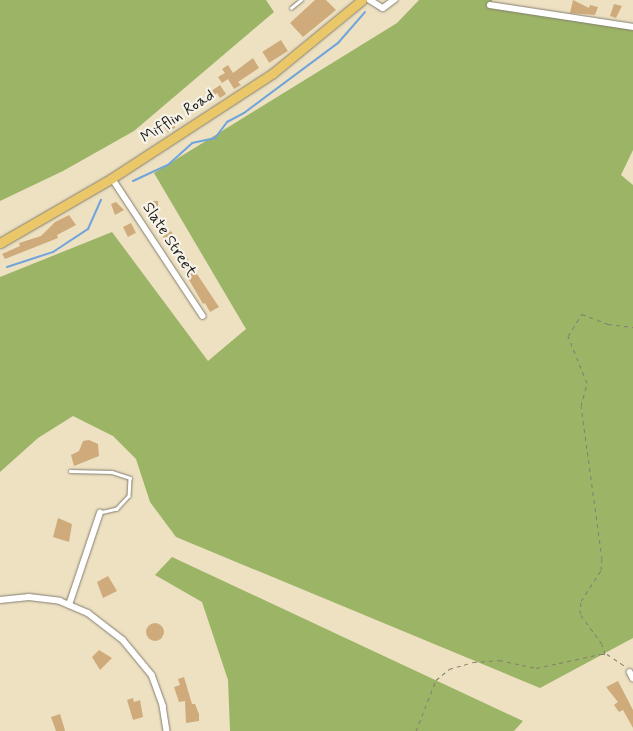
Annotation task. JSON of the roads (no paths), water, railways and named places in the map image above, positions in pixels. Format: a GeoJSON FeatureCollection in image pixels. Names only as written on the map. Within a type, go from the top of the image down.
{"type":"FeatureCollection","features":[{"type":"Feature","properties":{"kind":"main road","name":"Mifflin Road"},"geometry":{"type":"LineString","coordinates":[[0,243],[112,178],[273,73],[362,0]]}},
{"type":"Feature","properties":{"kind":"street"},"geometry":{"type":"LineString","coordinates":[[370,0],[383,8],[394,0]]}},
{"type":"Feature","properties":{"kind":"street"},"geometry":{"type":"LineString","coordinates":[[490,5],[633,26]]}},
{"type":"Feature","properties":{"kind":"street","name":"Slate Street"},"geometry":{"type":"LineString","coordinates":[[112,178],[203,316]]}},
{"type":"Feature","properties":{"kind":"street"},"geometry":{"type":"LineString","coordinates":[[69,605],[100,512]]}},
{"type":"Feature","properties":{"kind":"street"},"geometry":{"type":"LineString","coordinates":[[0,600],[29,597],[69,605],[88,613],[123,640],[138,656],[152,676],[163,706],[166,731]]}},
{"type":"Feature","properties":{"kind":"lane"},"geometry":{"type":"LineString","coordinates":[[291,8],[301,0]]}},
{"type":"Feature","properties":{"kind":"lane"},"geometry":{"type":"LineString","coordinates":[[70,471],[112,472],[130,478],[129,496],[117,509],[100,512]]}},
{"type":"Feature","properties":{"kind":"waterway"},"geometry":{"type":"LineString","coordinates":[[133,181],[169,164],[192,143],[215,138],[227,122],[244,113],[338,43],[365,12]]}},
{"type":"Feature","properties":{"kind":"waterway"},"geometry":{"type":"LineString","coordinates":[[7,267],[53,252],[88,229],[101,200]]}}]}
